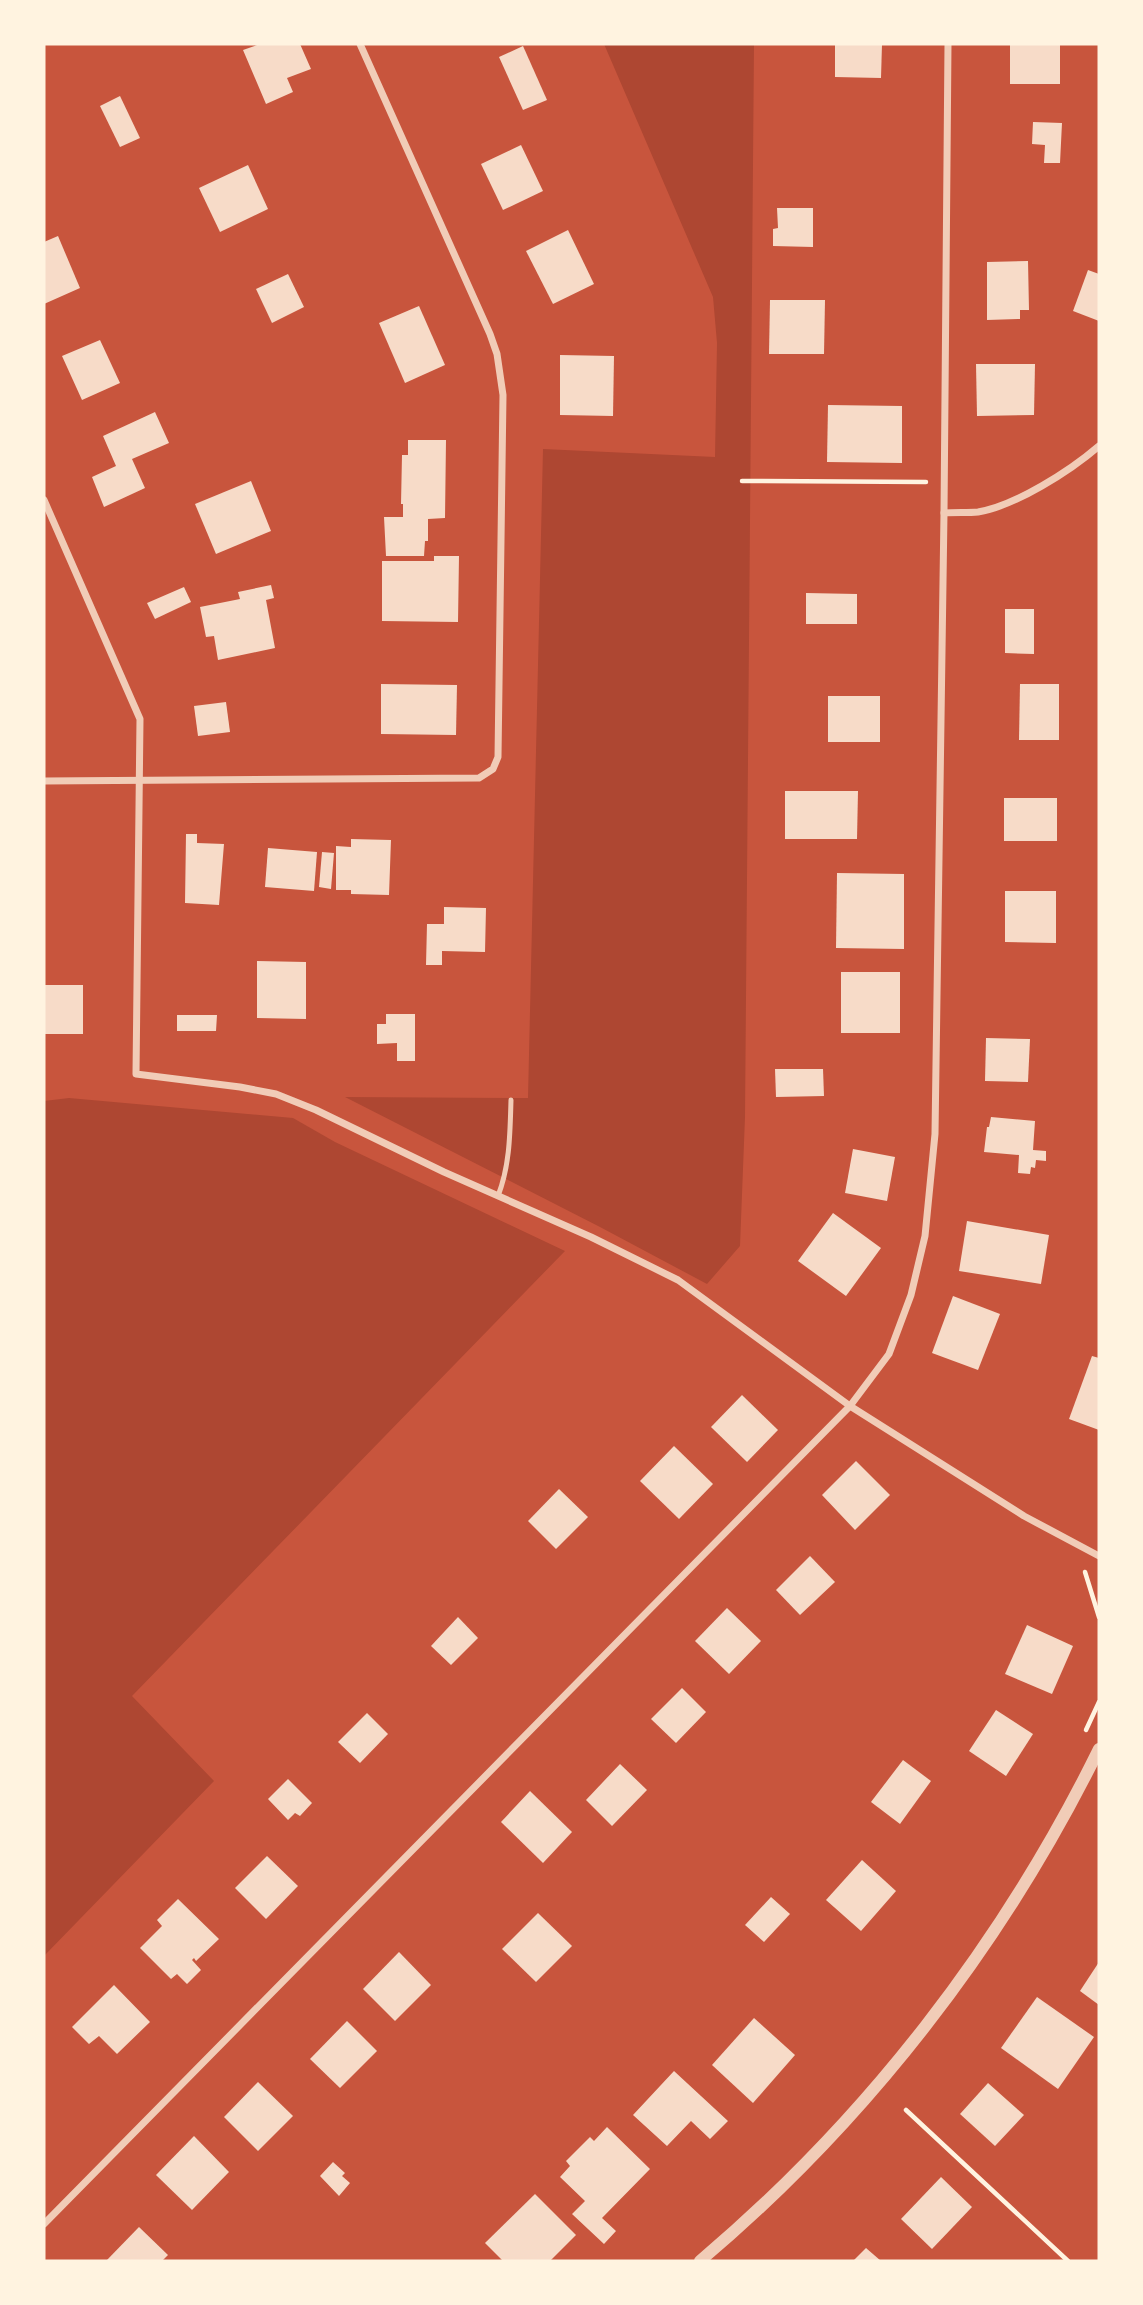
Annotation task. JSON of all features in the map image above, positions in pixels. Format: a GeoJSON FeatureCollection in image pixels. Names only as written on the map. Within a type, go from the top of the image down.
{"type":"FeatureCollection","features":[{"type":"Feature","properties":{"kind":"street"},"geometry":{"type":"LineString","coordinates":[[44,781],[478,778],[493,769],[498,757],[503,396],[497,354],[359,44]]}},
{"type":"Feature","properties":{"kind":"street"},"geometry":{"type":"LineString","coordinates":[[44,2224],[850,1406],[889,1354],[911,1296],[925,1236],[935,1134],[948,44]]}},
{"type":"Feature","properties":{"kind":"street"},"geometry":{"type":"LineString","coordinates":[[944,513],[978,512],[1011,502],[1047,483],[1099,446]]}},
{"type":"Feature","properties":{"kind":"street"},"geometry":{"type":"LineString","coordinates":[[44,500],[140,719],[136,1074],[276,1094],[317,1110],[678,1280],[850,1406],[1024,1516],[1097,1555]]}},
{"type":"Feature","properties":{"kind":"street"},"geometry":{"type":"LineString","coordinates":[[700,2261],[742,2225],[810,2158],[888,2071],[940,2007],[970,1968],[1038,1864],[1099,1749]]}},
{"type":"Feature","properties":{"kind":"lane"},"geometry":{"type":"LineString","coordinates":[[498,1196],[505,1178],[509,1153],[511,1100]]}},
{"type":"Feature","properties":{"kind":"path"},"geometry":{"type":"LineString","coordinates":[[741,481],[944,482]]}},
{"type":"Feature","properties":{"kind":"path"},"geometry":{"type":"LineString","coordinates":[[1097,1555],[1084,1572],[1099,1617]]}},
{"type":"Feature","properties":{"kind":"path"},"geometry":{"type":"LineString","coordinates":[[1082,1739],[1099,1702]]}},
{"type":"Feature","properties":{"kind":"path"},"geometry":{"type":"LineString","coordinates":[[906,2110],[1068,2261]]}},
{"type":"Feature","properties":{"kind":"shaded area"},"geometry":{"type":"Polygon","coordinates":[[[604,44],[754,44],[745,1117],[740,1246],[707,1284],[345,1097],[528,1098],[543,449],[715,457],[717,343],[713,297],[604,44]]]}},
{"type":"Feature","properties":{"kind":"shaded area"},"geometry":{"type":"Polygon","coordinates":[[[69,1098],[293,1118],[335,1142],[565,1251],[132,1696],[214,1781],[44,1956],[44,1101],[69,1098]]]}},
{"type":"Feature","properties":{"kind":"building"},"geometry":{"type":"Polygon","coordinates":[[[260,44],[300,44],[311,69],[287,78],[293,92],[266,104],[243,50],[260,44]]]}},
{"type":"Feature","properties":{"kind":"building"},"geometry":{"type":"Polygon","coordinates":[[[835,44],[882,44],[881,78],[835,77],[835,44]]]}},
{"type":"Feature","properties":{"kind":"building"},"geometry":{"type":"Polygon","coordinates":[[[1010,44],[1060,44],[1060,84],[1010,84],[1010,44]]]}},
{"type":"Feature","properties":{"kind":"building"},"geometry":{"type":"Polygon","coordinates":[[[523,46],[547,100],[523,110],[499,57],[523,46]]]}},
{"type":"Feature","properties":{"kind":"building"},"geometry":{"type":"Polygon","coordinates":[[[120,96],[140,138],[120,147],[100,106],[120,96]]]}},
{"type":"Feature","properties":{"kind":"building"},"geometry":{"type":"Polygon","coordinates":[[[1033,122],[1062,123],[1060,163],[1044,163],[1045,145],[1032,144],[1033,122]]]}},
{"type":"Feature","properties":{"kind":"building"},"geometry":{"type":"Polygon","coordinates":[[[521,145],[543,191],[503,210],[481,164],[521,145]]]}},
{"type":"Feature","properties":{"kind":"building"},"geometry":{"type":"Polygon","coordinates":[[[248,165],[268,209],[220,232],[199,188],[248,165]]]}},
{"type":"Feature","properties":{"kind":"building"},"geometry":{"type":"Polygon","coordinates":[[[777,208],[813,208],[813,247],[773,246],[773,229],[778,228],[777,208]]]}},
{"type":"Feature","properties":{"kind":"building"},"geometry":{"type":"Polygon","coordinates":[[[568,230],[594,284],[553,304],[526,251],[568,230]]]}},
{"type":"Feature","properties":{"kind":"building"},"geometry":{"type":"Polygon","coordinates":[[[58,236],[80,288],[44,304],[44,242],[58,236]]]}},
{"type":"Feature","properties":{"kind":"building"},"geometry":{"type":"Polygon","coordinates":[[[1028,261],[1029,310],[1020,310],[1020,319],[987,320],[987,262],[1028,261]]]}},
{"type":"Feature","properties":{"kind":"building"},"geometry":{"type":"Polygon","coordinates":[[[1088,270],[1099,274],[1099,321],[1073,311],[1088,270]]]}},
{"type":"Feature","properties":{"kind":"building"},"geometry":{"type":"Polygon","coordinates":[[[288,274],[304,307],[272,323],[256,289],[288,274]]]}},
{"type":"Feature","properties":{"kind":"building"},"geometry":{"type":"Polygon","coordinates":[[[770,300],[825,300],[824,354],[769,354],[770,300]]]}},
{"type":"Feature","properties":{"kind":"building"},"geometry":{"type":"Polygon","coordinates":[[[419,306],[445,365],[405,383],[379,323],[419,306]]]}},
{"type":"Feature","properties":{"kind":"building"},"geometry":{"type":"Polygon","coordinates":[[[100,340],[120,383],[82,400],[62,356],[100,340]]]}},
{"type":"Feature","properties":{"kind":"building"},"geometry":{"type":"Polygon","coordinates":[[[560,355],[614,356],[613,416],[560,415],[560,355]]]}},
{"type":"Feature","properties":{"kind":"building"},"geometry":{"type":"Polygon","coordinates":[[[976,364],[1035,364],[1034,415],[977,416],[976,364]]]}},
{"type":"Feature","properties":{"kind":"building"},"geometry":{"type":"Polygon","coordinates":[[[828,405],[902,406],[902,463],[827,462],[828,405]]]}},
{"type":"Feature","properties":{"kind":"building"},"geometry":{"type":"Polygon","coordinates":[[[155,412],[169,443],[132,459],[145,488],[104,507],[92,477],[116,466],[103,436],[155,412]]]}},
{"type":"Feature","properties":{"kind":"building"},"geometry":{"type":"Polygon","coordinates":[[[408,440],[446,440],[445,518],[428,519],[428,541],[425,541],[424,556],[386,556],[384,517],[403,517],[402,455],[408,455],[408,440]]]}},
{"type":"Feature","properties":{"kind":"building"},"geometry":{"type":"Polygon","coordinates":[[[251,481],[271,531],[216,554],[195,504],[251,481]]]}},
{"type":"Feature","properties":{"kind":"building"},"geometry":{"type":"Polygon","coordinates":[[[434,556],[459,556],[458,622],[382,621],[382,561],[434,561],[434,556]]]}},
{"type":"Feature","properties":{"kind":"building"},"geometry":{"type":"Polygon","coordinates":[[[271,585],[274,598],[266,600],[275,648],[218,660],[214,636],[206,637],[200,607],[240,599],[238,592],[271,585]]]}},
{"type":"Feature","properties":{"kind":"building"},"geometry":{"type":"Polygon","coordinates":[[[184,587],[191,602],[155,619],[147,603],[184,587]]]}},
{"type":"Feature","properties":{"kind":"building"},"geometry":{"type":"Polygon","coordinates":[[[806,593],[857,594],[857,624],[806,624],[806,593]]]}},
{"type":"Feature","properties":{"kind":"building"},"geometry":{"type":"Polygon","coordinates":[[[1005,609],[1034,609],[1034,654],[1005,653],[1005,609]]]}},
{"type":"Feature","properties":{"kind":"building"},"geometry":{"type":"Polygon","coordinates":[[[381,684],[457,685],[456,735],[381,734],[381,684]]]}},
{"type":"Feature","properties":{"kind":"building"},"geometry":{"type":"Polygon","coordinates":[[[1020,684],[1059,684],[1059,740],[1019,740],[1020,684]]]}},
{"type":"Feature","properties":{"kind":"building"},"geometry":{"type":"Polygon","coordinates":[[[828,696],[880,696],[880,742],[828,742],[828,696]]]}},
{"type":"Feature","properties":{"kind":"building"},"geometry":{"type":"Polygon","coordinates":[[[226,702],[230,732],[198,736],[194,706],[226,702]]]}},
{"type":"Feature","properties":{"kind":"building"},"geometry":{"type":"Polygon","coordinates":[[[785,791],[858,791],[857,839],[785,839],[785,791]]]}},
{"type":"Feature","properties":{"kind":"building"},"geometry":{"type":"Polygon","coordinates":[[[1004,798],[1057,798],[1057,841],[1004,841],[1004,798]]]}},
{"type":"Feature","properties":{"kind":"building"},"geometry":{"type":"Polygon","coordinates":[[[186,834],[197,834],[197,843],[224,844],[219,905],[185,903],[186,834]]]}},
{"type":"Feature","properties":{"kind":"building"},"geometry":{"type":"Polygon","coordinates":[[[351,839],[391,840],[389,895],[351,894],[351,890],[336,890],[336,846],[351,847],[351,839]]]}},
{"type":"Feature","properties":{"kind":"building"},"geometry":{"type":"Polygon","coordinates":[[[268,848],[317,852],[314,891],[265,887],[268,848]]]}},
{"type":"Feature","properties":{"kind":"building"},"geometry":{"type":"Polygon","coordinates":[[[322,852],[334,853],[331,889],[319,887],[322,852]]]}},
{"type":"Feature","properties":{"kind":"building"},"geometry":{"type":"Polygon","coordinates":[[[837,873],[904,874],[904,949],[836,948],[837,873]]]}},
{"type":"Feature","properties":{"kind":"building"},"geometry":{"type":"Polygon","coordinates":[[[1005,891],[1056,891],[1056,943],[1005,942],[1005,891]]]}},
{"type":"Feature","properties":{"kind":"building"},"geometry":{"type":"Polygon","coordinates":[[[444,907],[486,908],[485,952],[442,951],[442,965],[426,965],[427,924],[444,924],[444,907]]]}},
{"type":"Feature","properties":{"kind":"building"},"geometry":{"type":"Polygon","coordinates":[[[257,961],[306,962],[306,1019],[257,1018],[257,961]]]}},
{"type":"Feature","properties":{"kind":"building"},"geometry":{"type":"Polygon","coordinates":[[[841,972],[900,972],[900,1033],[841,1033],[841,972]]]}},
{"type":"Feature","properties":{"kind":"building"},"geometry":{"type":"Polygon","coordinates":[[[44,985],[83,985],[83,1034],[44,1034],[44,985]]]}},
{"type":"Feature","properties":{"kind":"building"},"geometry":{"type":"Polygon","coordinates":[[[386,1014],[415,1014],[415,1061],[397,1061],[397,1043],[377,1044],[377,1024],[386,1024],[386,1014]]]}},
{"type":"Feature","properties":{"kind":"building"},"geometry":{"type":"Polygon","coordinates":[[[177,1015],[217,1015],[216,1031],[177,1031],[177,1015]]]}},
{"type":"Feature","properties":{"kind":"building"},"geometry":{"type":"Polygon","coordinates":[[[986,1038],[1030,1039],[1028,1082],[985,1081],[986,1038]]]}},
{"type":"Feature","properties":{"kind":"building"},"geometry":{"type":"Polygon","coordinates":[[[775,1069],[823,1069],[824,1096],[776,1097],[775,1069]]]}},
{"type":"Feature","properties":{"kind":"building"},"geometry":{"type":"Polygon","coordinates":[[[991,1117],[1035,1121],[1033,1150],[1046,1151],[1046,1161],[1036,1160],[1035,1168],[1031,1167],[1030,1174],[1018,1173],[1019,1155],[984,1152],[991,1117]]]}},
{"type":"Feature","properties":{"kind":"building"},"geometry":{"type":"Polygon","coordinates":[[[853,1149],[895,1157],[887,1201],[845,1193],[853,1149]]]}},
{"type":"Feature","properties":{"kind":"building"},"geometry":{"type":"Polygon","coordinates":[[[833,1213],[881,1248],[846,1296],[798,1261],[833,1213]]]}},
{"type":"Feature","properties":{"kind":"building"},"geometry":{"type":"Polygon","coordinates":[[[967,1221],[1049,1235],[1041,1284],[959,1271],[967,1221]]]}},
{"type":"Feature","properties":{"kind":"building"},"geometry":{"type":"Polygon","coordinates":[[[953,1296],[1000,1314],[978,1370],[932,1353],[953,1296]]]}},
{"type":"Feature","properties":{"kind":"building"},"geometry":{"type":"Polygon","coordinates":[[[1092,1356],[1099,1358],[1099,1430],[1069,1419],[1092,1356]]]}},
{"type":"Feature","properties":{"kind":"building"},"geometry":{"type":"Polygon","coordinates":[[[742,1395],[778,1430],[747,1462],[711,1427],[742,1395]]]}},
{"type":"Feature","properties":{"kind":"building"},"geometry":{"type":"Polygon","coordinates":[[[674,1446],[713,1484],[679,1519],[640,1481],[674,1446]]]}},
{"type":"Feature","properties":{"kind":"building"},"geometry":{"type":"Polygon","coordinates":[[[856,1461],[890,1495],[855,1530],[822,1495],[856,1461]]]}},
{"type":"Feature","properties":{"kind":"building"},"geometry":{"type":"Polygon","coordinates":[[[559,1489],[588,1517],[556,1549],[528,1521],[559,1489]]]}},
{"type":"Feature","properties":{"kind":"building"},"geometry":{"type":"Polygon","coordinates":[[[810,1556],[835,1582],[800,1615],[776,1590],[810,1556]]]}},
{"type":"Feature","properties":{"kind":"building"},"geometry":{"type":"Polygon","coordinates":[[[727,1608],[761,1641],[729,1674],[695,1641],[727,1608]]]}},
{"type":"Feature","properties":{"kind":"building"},"geometry":{"type":"Polygon","coordinates":[[[458,1617],[478,1638],[451,1665],[431,1646],[458,1617]]]}},
{"type":"Feature","properties":{"kind":"building"},"geometry":{"type":"Polygon","coordinates":[[[1027,1625],[1073,1646],[1052,1694],[1005,1674],[1027,1625]]]}},
{"type":"Feature","properties":{"kind":"building"},"geometry":{"type":"Polygon","coordinates":[[[682,1688],[706,1712],[676,1743],[651,1719],[682,1688]]]}},
{"type":"Feature","properties":{"kind":"building"},"geometry":{"type":"Polygon","coordinates":[[[996,1710],[1033,1734],[1006,1776],[969,1751],[996,1710]]]}},
{"type":"Feature","properties":{"kind":"building"},"geometry":{"type":"Polygon","coordinates":[[[367,1713],[388,1734],[360,1763],[338,1742],[367,1713]]]}},
{"type":"Feature","properties":{"kind":"building"},"geometry":{"type":"Polygon","coordinates":[[[903,1760],[931,1781],[900,1824],[871,1802],[903,1760]]]}},
{"type":"Feature","properties":{"kind":"building"},"geometry":{"type":"Polygon","coordinates":[[[620,1764],[647,1790],[612,1826],[586,1800],[620,1764]]]}},
{"type":"Feature","properties":{"kind":"building"},"geometry":{"type":"Polygon","coordinates":[[[288,1779],[312,1803],[300,1816],[295,1813],[288,1820],[268,1799],[288,1779]]]}},
{"type":"Feature","properties":{"kind":"building"},"geometry":{"type":"Polygon","coordinates":[[[530,1791],[572,1832],[543,1863],[501,1822],[530,1791]]]}},
{"type":"Feature","properties":{"kind":"building"},"geometry":{"type":"Polygon","coordinates":[[[267,1856],[298,1886],[266,1919],[235,1888],[267,1856]]]}},
{"type":"Feature","properties":{"kind":"building"},"geometry":{"type":"Polygon","coordinates":[[[862,1860],[896,1891],[861,1931],[826,1900],[862,1860]]]}},
{"type":"Feature","properties":{"kind":"building"},"geometry":{"type":"Polygon","coordinates":[[[771,1897],[790,1914],[764,1942],[745,1925],[771,1897]]]}},
{"type":"Feature","properties":{"kind":"building"},"geometry":{"type":"Polygon","coordinates":[[[178,1899],[219,1939],[196,1961],[194,1958],[192,1960],[201,1970],[187,1984],[177,1974],[171,1979],[140,1948],[162,1926],[157,1920],[178,1899]]]}},
{"type":"Feature","properties":{"kind":"building"},"geometry":{"type":"Polygon","coordinates":[[[538,1913],[572,1946],[536,1982],[502,1949],[538,1913]]]}},
{"type":"Feature","properties":{"kind":"building"},"geometry":{"type":"Polygon","coordinates":[[[399,1952],[431,1985],[395,2021],[363,1989],[399,1952]]]}},
{"type":"Feature","properties":{"kind":"building"},"geometry":{"type":"Polygon","coordinates":[[[1099,1962],[1099,2005],[1080,1991],[1099,1962]]]}},
{"type":"Feature","properties":{"kind":"building"},"geometry":{"type":"Polygon","coordinates":[[[114,1985],[150,2022],[117,2054],[99,2036],[89,2044],[72,2027],[114,1985]]]}},
{"type":"Feature","properties":{"kind":"building"},"geometry":{"type":"Polygon","coordinates":[[[1037,1997],[1094,2037],[1058,2089],[1001,2048],[1037,1997]]]}},
{"type":"Feature","properties":{"kind":"building"},"geometry":{"type":"Polygon","coordinates":[[[754,2018],[795,2055],[753,2103],[712,2065],[754,2018]]]}},
{"type":"Feature","properties":{"kind":"building"},"geometry":{"type":"Polygon","coordinates":[[[347,2021],[377,2051],[340,2088],[310,2059],[347,2021]]]}},
{"type":"Feature","properties":{"kind":"building"},"geometry":{"type":"Polygon","coordinates":[[[674,2071],[728,2121],[710,2139],[691,2121],[667,2146],[633,2115],[674,2071]]]}},
{"type":"Feature","properties":{"kind":"building"},"geometry":{"type":"Polygon","coordinates":[[[258,2082],[293,2116],[258,2151],[224,2117],[258,2082]]]}},
{"type":"Feature","properties":{"kind":"building"},"geometry":{"type":"Polygon","coordinates":[[[988,2083],[1024,2115],[995,2146],[960,2114],[988,2083]]]}},
{"type":"Feature","properties":{"kind":"building"},"geometry":{"type":"Polygon","coordinates":[[[607,2127],[650,2169],[602,2218],[616,2231],[604,2244],[572,2214],[585,2201],[560,2177],[570,2166],[566,2161],[590,2137],[594,2141],[607,2127]]]}},
{"type":"Feature","properties":{"kind":"building"},"geometry":{"type":"Polygon","coordinates":[[[194,2136],[229,2172],[192,2210],[156,2175],[194,2136]]]}},
{"type":"Feature","properties":{"kind":"building"},"geometry":{"type":"Polygon","coordinates":[[[333,2162],[345,2173],[342,2176],[350,2183],[339,2196],[320,2176],[333,2162]]]}},
{"type":"Feature","properties":{"kind":"building"},"geometry":{"type":"Polygon","coordinates":[[[941,2177],[972,2207],[932,2249],[901,2219],[941,2177]]]}},
{"type":"Feature","properties":{"kind":"building"},"geometry":{"type":"Polygon","coordinates":[[[535,2194],[576,2235],[550,2261],[503,2261],[485,2243],[535,2194]]]}},
{"type":"Feature","properties":{"kind":"building"},"geometry":{"type":"Polygon","coordinates":[[[139,2227],[168,2255],[162,2261],[106,2261],[139,2227]]]}},
{"type":"Feature","properties":{"kind":"building"},"geometry":{"type":"Polygon","coordinates":[[[866,2248],[881,2261],[853,2261],[866,2248]]]}}]}
